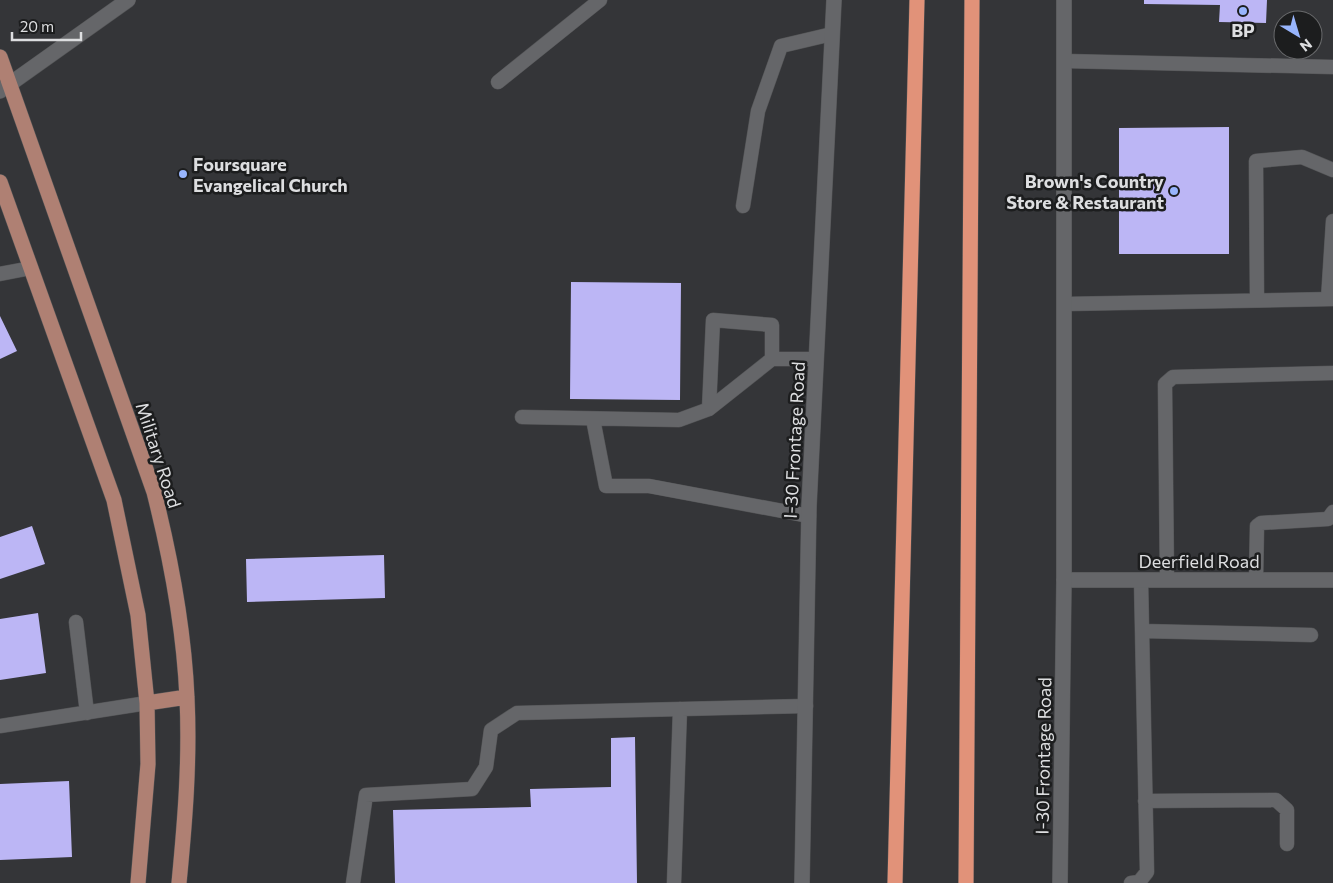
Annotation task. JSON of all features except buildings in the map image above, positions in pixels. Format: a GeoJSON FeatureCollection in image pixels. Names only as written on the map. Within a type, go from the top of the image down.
{"type":"FeatureCollection","features":[{"type":"Feature","properties":{"kind":"highway"},"geometry":{"type":"LineString","coordinates":[[895,883],[917,0]]}},
{"type":"Feature","properties":{"kind":"highway"},"geometry":{"type":"LineString","coordinates":[[966,883],[972,0]]}},
{"type":"Feature","properties":{"kind":"main road"},"geometry":{"type":"LineString","coordinates":[[5,88],[128,0]]}},
{"type":"Feature","properties":{"kind":"main road","name":"I-30 Frontage Road"},"geometry":{"type":"LineString","coordinates":[[802,883],[809,516],[834,0]]}},
{"type":"Feature","properties":{"kind":"main road","name":"I-30 Frontage Road"},"geometry":{"type":"LineString","coordinates":[[1060,883],[1064,580],[1064,0]]}},
{"type":"Feature","properties":{"kind":"main road","name":"Military Road"},"geometry":{"type":"LineString","coordinates":[[0,57],[5,88],[154,492],[169,555],[187,697],[187,806],[179,883]]}},
{"type":"Feature","properties":{"kind":"main road"},"geometry":{"type":"LineString","coordinates":[[0,182],[114,500],[138,615],[147,703],[148,764],[138,883]]}},
{"type":"Feature","properties":{"kind":"main road","name":"Deerfield Road"},"geometry":{"type":"LineString","coordinates":[[1064,580],[1333,580]]}},
{"type":"Feature","properties":{"kind":"main road"},"geometry":{"type":"LineString","coordinates":[[147,703],[187,697]]}},
{"type":"Feature","properties":{"kind":"lane"},"geometry":{"type":"LineString","coordinates":[[498,82],[600,0]]}},
{"type":"Feature","properties":{"kind":"lane"},"geometry":{"type":"LineString","coordinates":[[743,206],[758,111],[781,46],[832,34]]}},
{"type":"Feature","properties":{"kind":"lane"},"geometry":{"type":"LineString","coordinates":[[1064,61],[1333,67]]}},
{"type":"Feature","properties":{"kind":"lane"},"geometry":{"type":"LineString","coordinates":[[1257,300],[1256,161],[1302,158],[1333,170]]}},
{"type":"Feature","properties":{"kind":"lane"},"geometry":{"type":"LineString","coordinates":[[1064,304],[1330,299],[1333,222]]}},
{"type":"Feature","properties":{"kind":"lane"},"geometry":{"type":"LineString","coordinates":[[0,274],[31,268]]}},
{"type":"Feature","properties":{"kind":"lane"},"geometry":{"type":"LineString","coordinates":[[709,409],[712,320],[772,324],[772,358]]}},
{"type":"Feature","properties":{"kind":"lane"},"geometry":{"type":"LineString","coordinates":[[522,417],[679,420],[709,409],[772,358],[816,359]]}},
{"type":"Feature","properties":{"kind":"lane"},"geometry":{"type":"LineString","coordinates":[[1167,580],[1165,384],[1173,377],[1333,373]]}},
{"type":"Feature","properties":{"kind":"lane"},"geometry":{"type":"LineString","coordinates":[[593,419],[606,486],[649,486],[809,516]]}},
{"type":"Feature","properties":{"kind":"lane"},"geometry":{"type":"LineString","coordinates":[[1256,580],[1257,526],[1261,523],[1328,519],[1333,512]]}},
{"type":"Feature","properties":{"kind":"lane"},"geometry":{"type":"LineString","coordinates":[[1131,883],[1139,882],[1146,872],[1141,580]]}},
{"type":"Feature","properties":{"kind":"lane"},"geometry":{"type":"LineString","coordinates":[[76,622],[87,713]]}},
{"type":"Feature","properties":{"kind":"lane"},"geometry":{"type":"LineString","coordinates":[[1142,631],[1311,635]]}},
{"type":"Feature","properties":{"kind":"lane"},"geometry":{"type":"LineString","coordinates":[[0,726],[147,703]]}},
{"type":"Feature","properties":{"kind":"lane"},"geometry":{"type":"LineString","coordinates":[[354,883],[366,794],[472,789],[486,767],[491,730],[517,713],[806,706]]}},
{"type":"Feature","properties":{"kind":"lane"},"geometry":{"type":"LineString","coordinates":[[674,883],[680,709]]}},
{"type":"Feature","properties":{"kind":"lane"},"geometry":{"type":"LineString","coordinates":[[1145,801],[1276,800],[1287,810],[1287,844]]}},
{"type":"Feature","properties":{"kind":"place","name":"BP"},"geometry":{"type":"Point","coordinates":[1243,11]}},
{"type":"Feature","properties":{"kind":"place","name":"Foursquare Evangelical Church"},"geometry":{"type":"Point","coordinates":[183,174]}},
{"type":"Feature","properties":{"kind":"place","name":"Brown's Country Store & Restaurant"},"geometry":{"type":"Point","coordinates":[1174,191]}}]}
